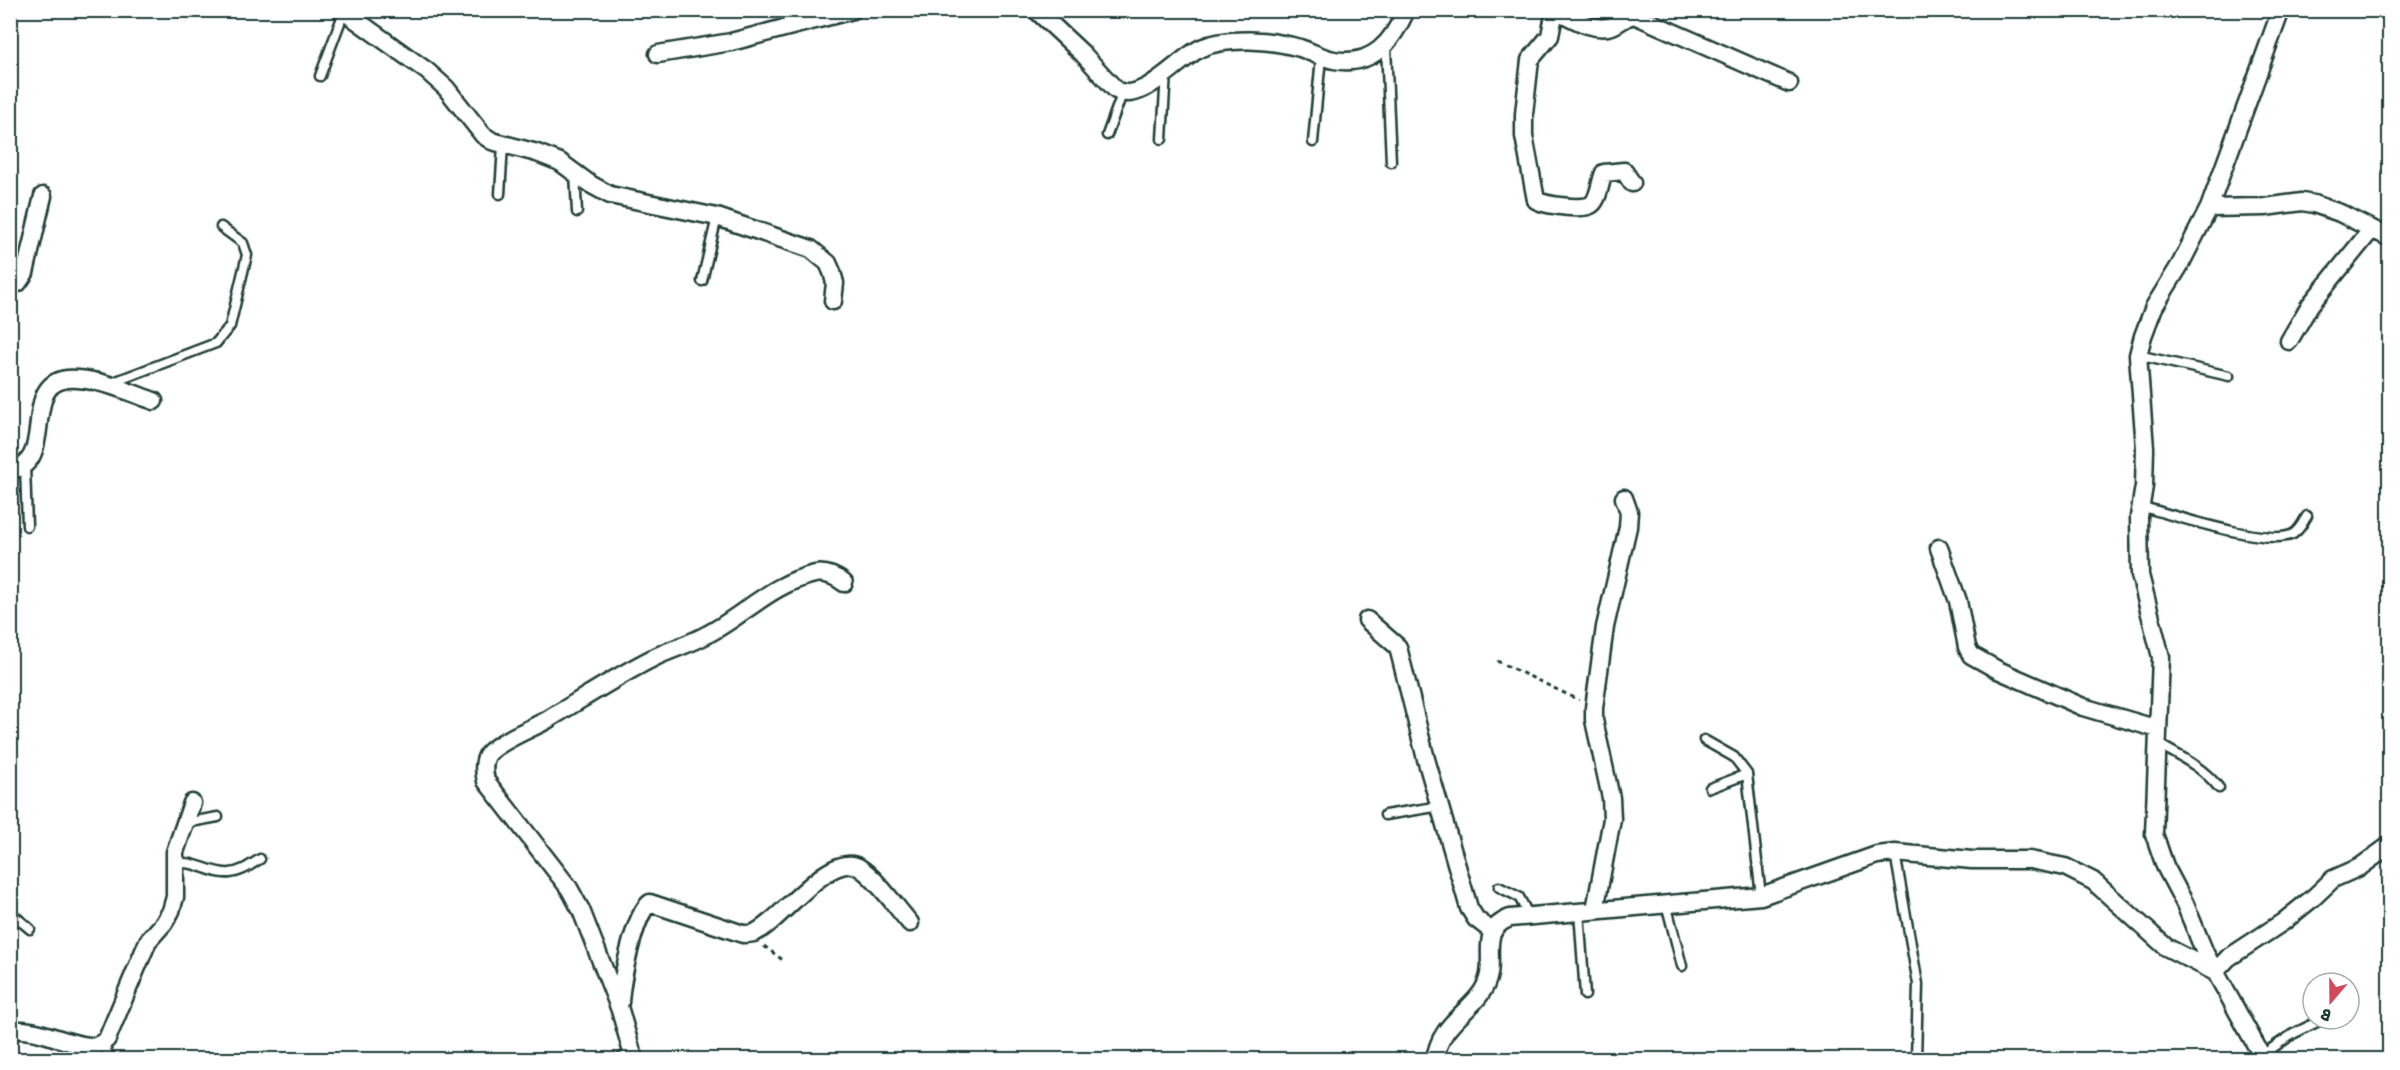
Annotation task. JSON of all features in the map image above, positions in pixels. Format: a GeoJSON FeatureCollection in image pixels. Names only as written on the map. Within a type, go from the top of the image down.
{"type":"FeatureCollection","features":[{"type":"Feature","properties":{"kind":"street"},"geometry":{"type":"LineString","coordinates":[[658,54],[731,42],[853,10]]}},
{"type":"Feature","properties":{"kind":"street"},"geometry":{"type":"LineString","coordinates":[[1035,10],[1122,94],[1135,93],[1198,50],[1213,43],[1270,42],[1295,47],[1336,61],[1359,59],[1376,53],[1386,46],[1396,32],[1406,10]]}},
{"type":"Feature","properties":{"kind":"street"},"geometry":{"type":"LineString","coordinates":[[1632,183],[1624,171],[1604,173],[1594,202],[1586,207],[1545,204],[1536,200],[1524,136],[1524,114],[1530,60],[1550,36],[1556,10],[1583,23],[1601,27],[1611,26],[1634,15],[1790,83]]}},
{"type":"Feature","properties":{"kind":"street"},"geometry":{"type":"LineString","coordinates":[[2263,1057],[2215,972],[2158,850],[2153,814],[2161,657],[2140,575],[2139,517],[2145,448],[2138,355],[2154,307],[2180,265],[2209,208],[2281,10]]}},
{"type":"Feature","properties":{"kind":"street"},"geometry":{"type":"LineString","coordinates":[[343,11],[427,71],[446,88],[483,135],[492,141],[546,156],[610,195],[717,217],[811,249],[820,255],[832,272],[835,283],[833,301]]}},
{"type":"Feature","properties":{"kind":"street"},"geometry":{"type":"LineString","coordinates":[[10,286],[18,283],[25,273],[43,196]]}},
{"type":"Feature","properties":{"kind":"street"},"geometry":{"type":"LineString","coordinates":[[2209,208],[2265,207],[2302,202],[2340,213],[2390,238]]}},
{"type":"Feature","properties":{"kind":"street"},"geometry":{"type":"LineString","coordinates":[[2289,341],[2310,305],[2372,229]]}},
{"type":"Feature","properties":{"kind":"street"},"geometry":{"type":"LineString","coordinates":[[18,467],[34,454],[40,408],[46,393],[51,387],[67,379],[108,384],[154,401]]}},
{"type":"Feature","properties":{"kind":"street"},"geometry":{"type":"LineString","coordinates":[[1587,910],[1612,819],[1611,798],[1594,720],[1594,708],[1605,627],[1628,528],[1629,512],[1624,498]]}},
{"type":"Feature","properties":{"kind":"street"},"geometry":{"type":"LineString","coordinates":[[1940,548],[1958,600],[1971,655],[1998,670],[2158,737]]}},
{"type":"Feature","properties":{"kind":"street"},"geometry":{"type":"LineString","coordinates":[[629,1057],[620,1010],[581,910],[569,888],[486,781],[484,767],[489,754],[653,658],[708,635],[779,587],[814,574],[837,577],[844,583]]}},
{"type":"Feature","properties":{"kind":"street"},"geometry":{"type":"LineString","coordinates":[[1367,620],[1398,648],[1426,759],[1469,908],[1476,919],[1493,932]]}},
{"type":"Feature","properties":{"kind":"street"},"geometry":{"type":"LineString","coordinates":[[10,1030],[32,1031],[90,1046],[103,1042],[109,1036],[148,941],[171,911],[175,897],[175,852],[192,803]]}},
{"type":"Feature","properties":{"kind":"street"},"geometry":{"type":"LineString","coordinates":[[2215,972],[2228,958],[2283,922],[2333,879],[2360,867],[2390,845]]}},
{"type":"Feature","properties":{"kind":"street"},"geometry":{"type":"LineString","coordinates":[[1435,1059],[1439,1040],[1445,1030],[1475,1000],[1487,983],[1489,944],[1500,922],[1510,918],[1587,910],[1761,896],[1877,855],[1895,853],[1972,860],[2030,860],[2065,867],[2093,881],[2166,947],[2215,972]]}},
{"type":"Feature","properties":{"kind":"street"},"geometry":{"type":"LineString","coordinates":[[620,1010],[621,984],[627,959],[641,916],[651,903],[743,934],[756,932],[806,889],[840,866],[850,864],[862,869],[910,923]]}},
{"type":"Feature","properties":{"kind":"lane"},"geometry":{"type":"LineString","coordinates":[[320,76],[343,11]]}},
{"type":"Feature","properties":{"kind":"lane"},"geometry":{"type":"LineString","coordinates":[[1386,46],[1391,162]]}},
{"type":"Feature","properties":{"kind":"lane"},"geometry":{"type":"LineString","coordinates":[[1313,142],[1321,57]]}},
{"type":"Feature","properties":{"kind":"lane"},"geometry":{"type":"LineString","coordinates":[[1162,139],[1166,72]]}},
{"type":"Feature","properties":{"kind":"lane"},"geometry":{"type":"LineString","coordinates":[[1107,135],[1122,94]]}},
{"type":"Feature","properties":{"kind":"lane"},"geometry":{"type":"LineString","coordinates":[[500,194],[503,145]]}},
{"type":"Feature","properties":{"kind":"lane"},"geometry":{"type":"LineString","coordinates":[[575,172],[577,212]]}},
{"type":"Feature","properties":{"kind":"lane"},"geometry":{"type":"LineString","coordinates":[[702,280],[717,217]]}},
{"type":"Feature","properties":{"kind":"lane"},"geometry":{"type":"LineString","coordinates":[[108,384],[216,343],[224,335],[234,315],[247,255],[243,243],[221,227]]}},
{"type":"Feature","properties":{"kind":"lane"},"geometry":{"type":"LineString","coordinates":[[2138,355],[2229,376]]}},
{"type":"Feature","properties":{"kind":"lane"},"geometry":{"type":"LineString","coordinates":[[18,467],[27,526]]}},
{"type":"Feature","properties":{"kind":"lane"},"geometry":{"type":"LineString","coordinates":[[2140,506],[2231,531],[2266,536],[2292,534],[2301,527],[2307,516]]}},
{"type":"Feature","properties":{"kind":"lane"},"geometry":{"type":"LineString","coordinates":[[2158,737],[2203,770],[2219,788]]}},
{"type":"Feature","properties":{"kind":"lane"},"geometry":{"type":"LineString","coordinates":[[1704,740],[1734,757],[1747,774],[1761,896]]}},
{"type":"Feature","properties":{"kind":"lane"},"geometry":{"type":"LineString","coordinates":[[1710,788],[1747,774]]}},
{"type":"Feature","properties":{"kind":"lane"},"geometry":{"type":"LineString","coordinates":[[1385,815],[1441,806]]}},
{"type":"Feature","properties":{"kind":"lane"},"geometry":{"type":"LineString","coordinates":[[185,823],[218,817]]}},
{"type":"Feature","properties":{"kind":"lane"},"geometry":{"type":"LineString","coordinates":[[1895,853],[1918,984],[1916,1059]]}},
{"type":"Feature","properties":{"kind":"lane"},"geometry":{"type":"LineString","coordinates":[[175,864],[182,862],[196,864],[228,873],[242,870],[260,859]]}},
{"type":"Feature","properties":{"kind":"lane"},"geometry":{"type":"LineString","coordinates":[[1499,887],[1519,897],[1529,916]]}},
{"type":"Feature","properties":{"kind":"lane"},"geometry":{"type":"LineString","coordinates":[[1666,903],[1682,966]]}},
{"type":"Feature","properties":{"kind":"lane"},"geometry":{"type":"LineString","coordinates":[[1585,994],[1587,910]]}},
{"type":"Feature","properties":{"kind":"lane"},"geometry":{"type":"LineString","coordinates":[[10,912],[30,929]]}},
{"type":"Feature","properties":{"kind":"lane"},"geometry":{"type":"LineString","coordinates":[[2263,1057],[2301,1030]]}},
{"type":"Feature","properties":{"kind":"lane"},"geometry":{"type":"LineString","coordinates":[[103,1042],[110,1059]]}},
{"type":"Feature","properties":{"kind":"path"},"geometry":{"type":"LineString","coordinates":[[1497,661],[1594,708]]}}]}
